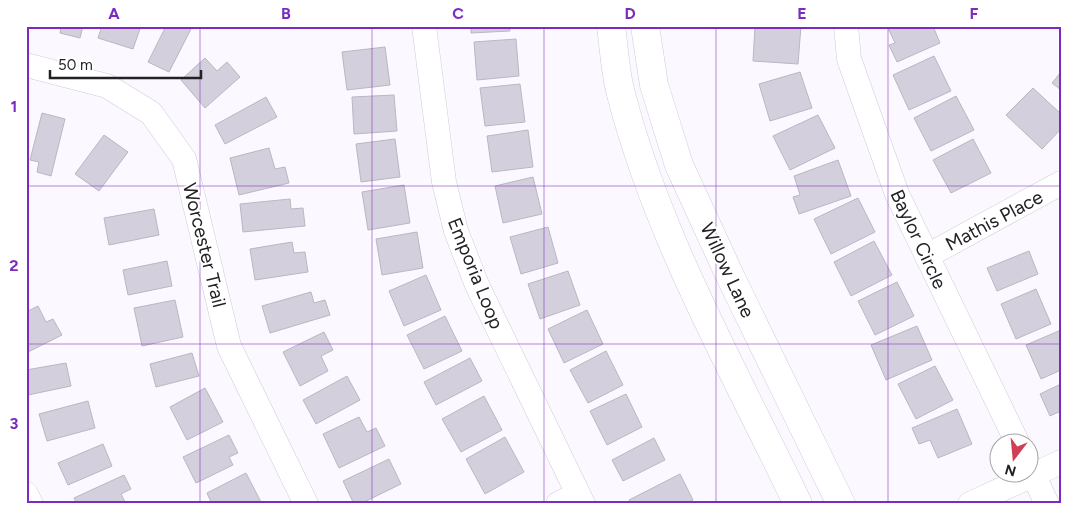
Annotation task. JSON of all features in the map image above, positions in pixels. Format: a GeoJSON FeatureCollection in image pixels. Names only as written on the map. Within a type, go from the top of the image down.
{"type":"FeatureCollection","features":[{"type":"Feature","properties":{"kind":"street","name":"Emporia Loop"},"geometry":{"type":"LineString","coordinates":[[424,26],[444,182],[456,231],[477,285],[573,501]]}},
{"type":"Feature","properties":{"kind":"street","name":"Willow Lane"},"geometry":{"type":"LineString","coordinates":[[611,26],[620,92],[646,178],[694,293],[798,504]]}},
{"type":"Feature","properties":{"kind":"street","name":"Willow Lane"},"geometry":{"type":"LineString","coordinates":[[645,26],[654,85],[679,165],[730,276],[841,504]]}},
{"type":"Feature","properties":{"kind":"street","name":"Baylor Circle"},"geometry":{"type":"LineString","coordinates":[[846,26],[849,59],[897,194],[1012,432]]}},
{"type":"Feature","properties":{"kind":"street","name":"Worcester Trail"},"geometry":{"type":"LineString","coordinates":[[26,65],[107,86],[151,113],[184,159],[230,346],[306,504]]}},
{"type":"Feature","properties":{"kind":"street","name":"Mathis Place"},"geometry":{"type":"LineString","coordinates":[[927,256],[1061,183]]}},
{"type":"Feature","properties":{"kind":"street"},"geometry":{"type":"LineString","coordinates":[[1040,468],[1061,462]]}},
{"type":"Feature","properties":{"kind":"street"},"geometry":{"type":"LineString","coordinates":[[970,504],[1011,482]]}},
{"type":"Feature","properties":{"kind":"street"},"geometry":{"type":"LineString","coordinates":[[1036,482],[1047,504]]}},
{"type":"Feature","properties":{"kind":"street"},"geometry":{"type":"LineString","coordinates":[[26,494],[31,504]]}},
{"type":"Feature","properties":{"kind":"building"},"geometry":{"type":"Polygon","coordinates":[[[61,26],[83,26],[80,38],[60,33],[61,26]]]}},
{"type":"Feature","properties":{"kind":"building"},"geometry":{"type":"Polygon","coordinates":[[[102,26],[141,26],[133,49],[98,38],[102,26]]]}},
{"type":"Feature","properties":{"kind":"building"},"geometry":{"type":"Polygon","coordinates":[[[166,26],[185,26],[191,29],[169,72],[148,62],[166,26]]]}},
{"type":"Feature","properties":{"kind":"building"},"geometry":{"type":"Polygon","coordinates":[[[471,26],[510,26],[510,31],[471,33],[471,26]]]}},
{"type":"Feature","properties":{"kind":"building"},"geometry":{"type":"Polygon","coordinates":[[[755,26],[801,26],[798,64],[753,61],[755,26]]]}},
{"type":"Feature","properties":{"kind":"building"},"geometry":{"type":"Polygon","coordinates":[[[887,26],[933,26],[940,43],[897,62],[889,45],[895,43],[887,26]]]}},
{"type":"Feature","properties":{"kind":"building"},"geometry":{"type":"Polygon","coordinates":[[[516,39],[519,76],[477,80],[474,42],[516,39]]]}},
{"type":"Feature","properties":{"kind":"building"},"geometry":{"type":"Polygon","coordinates":[[[385,47],[390,85],[347,90],[342,52],[385,47]]]}},
{"type":"Feature","properties":{"kind":"building"},"geometry":{"type":"Polygon","coordinates":[[[934,56],[951,91],[909,110],[893,75],[934,56]]]}},
{"type":"Feature","properties":{"kind":"building"},"geometry":{"type":"Polygon","coordinates":[[[205,58],[217,71],[227,62],[240,77],[205,108],[181,80],[205,58]]]}},
{"type":"Feature","properties":{"kind":"building"},"geometry":{"type":"Polygon","coordinates":[[[800,72],[812,108],[770,121],[759,84],[800,72]]]}},
{"type":"Feature","properties":{"kind":"building"},"geometry":{"type":"Polygon","coordinates":[[[1061,72],[1061,90],[1052,83],[1061,72]]]}},
{"type":"Feature","properties":{"kind":"building"},"geometry":{"type":"Polygon","coordinates":[[[520,84],[525,122],[485,126],[480,88],[520,84]]]}},
{"type":"Feature","properties":{"kind":"building"},"geometry":{"type":"Polygon","coordinates":[[[1033,88],[1061,114],[1061,129],[1042,149],[1006,115],[1033,88]]]}},
{"type":"Feature","properties":{"kind":"building"},"geometry":{"type":"Polygon","coordinates":[[[394,95],[397,131],[354,134],[352,97],[394,95]]]}},
{"type":"Feature","properties":{"kind":"building"},"geometry":{"type":"Polygon","coordinates":[[[956,96],[974,130],[931,151],[914,118],[956,96]]]}},
{"type":"Feature","properties":{"kind":"building"},"geometry":{"type":"Polygon","coordinates":[[[266,97],[277,117],[225,144],[215,125],[266,97]]]}},
{"type":"Feature","properties":{"kind":"building"},"geometry":{"type":"Polygon","coordinates":[[[42,113],[65,119],[51,176],[37,172],[39,162],[30,160],[42,113]]]}},
{"type":"Feature","properties":{"kind":"building"},"geometry":{"type":"Polygon","coordinates":[[[818,115],[835,148],[790,170],[773,136],[818,115]]]}},
{"type":"Feature","properties":{"kind":"building"},"geometry":{"type":"Polygon","coordinates":[[[528,130],[533,167],[492,172],[487,136],[528,130]]]}},
{"type":"Feature","properties":{"kind":"building"},"geometry":{"type":"Polygon","coordinates":[[[104,135],[128,152],[99,191],[75,174],[104,135]]]}},
{"type":"Feature","properties":{"kind":"building"},"geometry":{"type":"Polygon","coordinates":[[[395,139],[400,177],[361,182],[356,144],[395,139]]]}},
{"type":"Feature","properties":{"kind":"building"},"geometry":{"type":"Polygon","coordinates":[[[973,139],[991,173],[951,193],[933,160],[973,139]]]}},
{"type":"Feature","properties":{"kind":"building"},"geometry":{"type":"Polygon","coordinates":[[[269,148],[275,169],[285,167],[289,183],[239,195],[230,158],[269,148]]]}},
{"type":"Feature","properties":{"kind":"building"},"geometry":{"type":"Polygon","coordinates":[[[838,160],[851,196],[799,214],[793,197],[800,195],[794,176],[838,160]]]}},
{"type":"Feature","properties":{"kind":"building"},"geometry":{"type":"Polygon","coordinates":[[[533,177],[542,214],[503,223],[495,186],[533,177]]]}},
{"type":"Feature","properties":{"kind":"building"},"geometry":{"type":"Polygon","coordinates":[[[404,185],[410,223],[368,230],[362,192],[404,185]]]}},
{"type":"Feature","properties":{"kind":"building"},"geometry":{"type":"Polygon","coordinates":[[[858,198],[875,232],[831,254],[814,219],[858,198]]]}},
{"type":"Feature","properties":{"kind":"building"},"geometry":{"type":"Polygon","coordinates":[[[290,199],[291,209],[303,208],[305,226],[243,232],[240,204],[290,199]]]}},
{"type":"Feature","properties":{"kind":"building"},"geometry":{"type":"Polygon","coordinates":[[[154,209],[159,235],[109,245],[104,218],[154,209]]]}},
{"type":"Feature","properties":{"kind":"building"},"geometry":{"type":"Polygon","coordinates":[[[548,227],[558,263],[521,274],[510,237],[548,227]]]}},
{"type":"Feature","properties":{"kind":"building"},"geometry":{"type":"Polygon","coordinates":[[[417,232],[423,268],[382,275],[376,239],[417,232]]]}},
{"type":"Feature","properties":{"kind":"building"},"geometry":{"type":"Polygon","coordinates":[[[874,241],[892,275],[851,296],[834,262],[874,241]]]}},
{"type":"Feature","properties":{"kind":"building"},"geometry":{"type":"Polygon","coordinates":[[[292,242],[294,253],[305,252],[308,272],[255,280],[250,249],[292,242]]]}},
{"type":"Feature","properties":{"kind":"building"},"geometry":{"type":"Polygon","coordinates":[[[1029,251],[1038,274],[997,291],[987,268],[1029,251]]]}},
{"type":"Feature","properties":{"kind":"building"},"geometry":{"type":"Polygon","coordinates":[[[167,261],[172,286],[128,295],[123,270],[167,261]]]}},
{"type":"Feature","properties":{"kind":"building"},"geometry":{"type":"Polygon","coordinates":[[[568,271],[580,305],[540,319],[528,284],[568,271]]]}},
{"type":"Feature","properties":{"kind":"building"},"geometry":{"type":"Polygon","coordinates":[[[426,275],[441,310],[404,326],[389,291],[426,275]]]}},
{"type":"Feature","properties":{"kind":"building"},"geometry":{"type":"Polygon","coordinates":[[[897,282],[914,316],[875,335],[858,301],[897,282]]]}},
{"type":"Feature","properties":{"kind":"building"},"geometry":{"type":"Polygon","coordinates":[[[1036,289],[1051,324],[1016,339],[1001,304],[1036,289]]]}},
{"type":"Feature","properties":{"kind":"building"},"geometry":{"type":"Polygon","coordinates":[[[311,292],[314,303],[325,300],[330,315],[270,333],[262,306],[311,292]]]}},
{"type":"Feature","properties":{"kind":"building"},"geometry":{"type":"Polygon","coordinates":[[[175,300],[183,337],[142,346],[134,308],[175,300]]]}},
{"type":"Feature","properties":{"kind":"building"},"geometry":{"type":"Polygon","coordinates":[[[38,306],[46,322],[53,319],[62,335],[26,353],[26,312],[38,306]]]}},
{"type":"Feature","properties":{"kind":"building"},"geometry":{"type":"Polygon","coordinates":[[[587,310],[603,344],[564,363],[548,329],[587,310]]]}},
{"type":"Feature","properties":{"kind":"building"},"geometry":{"type":"Polygon","coordinates":[[[445,316],[462,351],[424,369],[407,335],[445,316]]]}},
{"type":"Feature","properties":{"kind":"building"},"geometry":{"type":"Polygon","coordinates":[[[917,326],[932,360],[886,380],[871,345],[917,326]]]}},
{"type":"Feature","properties":{"kind":"building"},"geometry":{"type":"Polygon","coordinates":[[[1061,330],[1061,370],[1041,379],[1026,345],[1061,330]]]}},
{"type":"Feature","properties":{"kind":"building"},"geometry":{"type":"Polygon","coordinates":[[[324,332],[333,350],[321,356],[328,371],[300,386],[283,352],[324,332]]]}},
{"type":"Feature","properties":{"kind":"building"},"geometry":{"type":"Polygon","coordinates":[[[606,351],[623,385],[588,403],[570,370],[606,351]]]}},
{"type":"Feature","properties":{"kind":"building"},"geometry":{"type":"Polygon","coordinates":[[[192,353],[199,376],[156,387],[150,364],[192,353]]]}},
{"type":"Feature","properties":{"kind":"building"},"geometry":{"type":"Polygon","coordinates":[[[470,358],[482,381],[436,405],[424,382],[470,358]]]}},
{"type":"Feature","properties":{"kind":"building"},"geometry":{"type":"Polygon","coordinates":[[[66,363],[71,386],[28,395],[26,370],[66,363]]]}},
{"type":"Feature","properties":{"kind":"building"},"geometry":{"type":"Polygon","coordinates":[[[935,366],[953,400],[916,419],[898,384],[935,366]]]}},
{"type":"Feature","properties":{"kind":"building"},"geometry":{"type":"Polygon","coordinates":[[[347,376],[360,400],[316,424],[303,400],[347,376]]]}},
{"type":"Feature","properties":{"kind":"building"},"geometry":{"type":"Polygon","coordinates":[[[1061,384],[1061,411],[1050,416],[1040,394],[1061,384]]]}},
{"type":"Feature","properties":{"kind":"building"},"geometry":{"type":"Polygon","coordinates":[[[205,388],[223,422],[187,440],[170,407],[205,388]]]}},
{"type":"Feature","properties":{"kind":"building"},"geometry":{"type":"Polygon","coordinates":[[[626,394],[642,427],[607,445],[590,411],[626,394]]]}},
{"type":"Feature","properties":{"kind":"building"},"geometry":{"type":"Polygon","coordinates":[[[484,396],[502,430],[461,452],[442,419],[484,396]]]}},
{"type":"Feature","properties":{"kind":"building"},"geometry":{"type":"Polygon","coordinates":[[[88,401],[95,428],[47,441],[39,414],[88,401]]]}},
{"type":"Feature","properties":{"kind":"building"},"geometry":{"type":"Polygon","coordinates":[[[957,409],[972,444],[938,458],[930,440],[919,444],[912,428],[957,409]]]}},
{"type":"Feature","properties":{"kind":"building"},"geometry":{"type":"Polygon","coordinates":[[[359,417],[367,432],[376,428],[385,446],[339,468],[323,434],[359,417]]]}},
{"type":"Feature","properties":{"kind":"building"},"geometry":{"type":"Polygon","coordinates":[[[229,435],[238,453],[229,457],[233,465],[196,483],[183,457],[229,435]]]}},
{"type":"Feature","properties":{"kind":"building"},"geometry":{"type":"Polygon","coordinates":[[[505,437],[524,472],[485,494],[466,459],[505,437]]]}},
{"type":"Feature","properties":{"kind":"building"},"geometry":{"type":"Polygon","coordinates":[[[654,438],[665,460],[623,481],[612,460],[654,438]]]}},
{"type":"Feature","properties":{"kind":"building"},"geometry":{"type":"Polygon","coordinates":[[[103,444],[112,466],[68,485],[58,463],[103,444]]]}},
{"type":"Feature","properties":{"kind":"building"},"geometry":{"type":"Polygon","coordinates":[[[389,459],[401,484],[360,504],[354,504],[343,481],[389,459]]]}},
{"type":"Feature","properties":{"kind":"building"},"geometry":{"type":"Polygon","coordinates":[[[246,473],[262,504],[212,504],[207,493],[246,473]]]}},
{"type":"Feature","properties":{"kind":"building"},"geometry":{"type":"Polygon","coordinates":[[[680,474],[693,500],[685,504],[631,504],[629,500],[680,474]]]}},
{"type":"Feature","properties":{"kind":"building"},"geometry":{"type":"Polygon","coordinates":[[[124,475],[131,489],[121,494],[126,504],[77,504],[74,498],[124,475]]]}}]}
